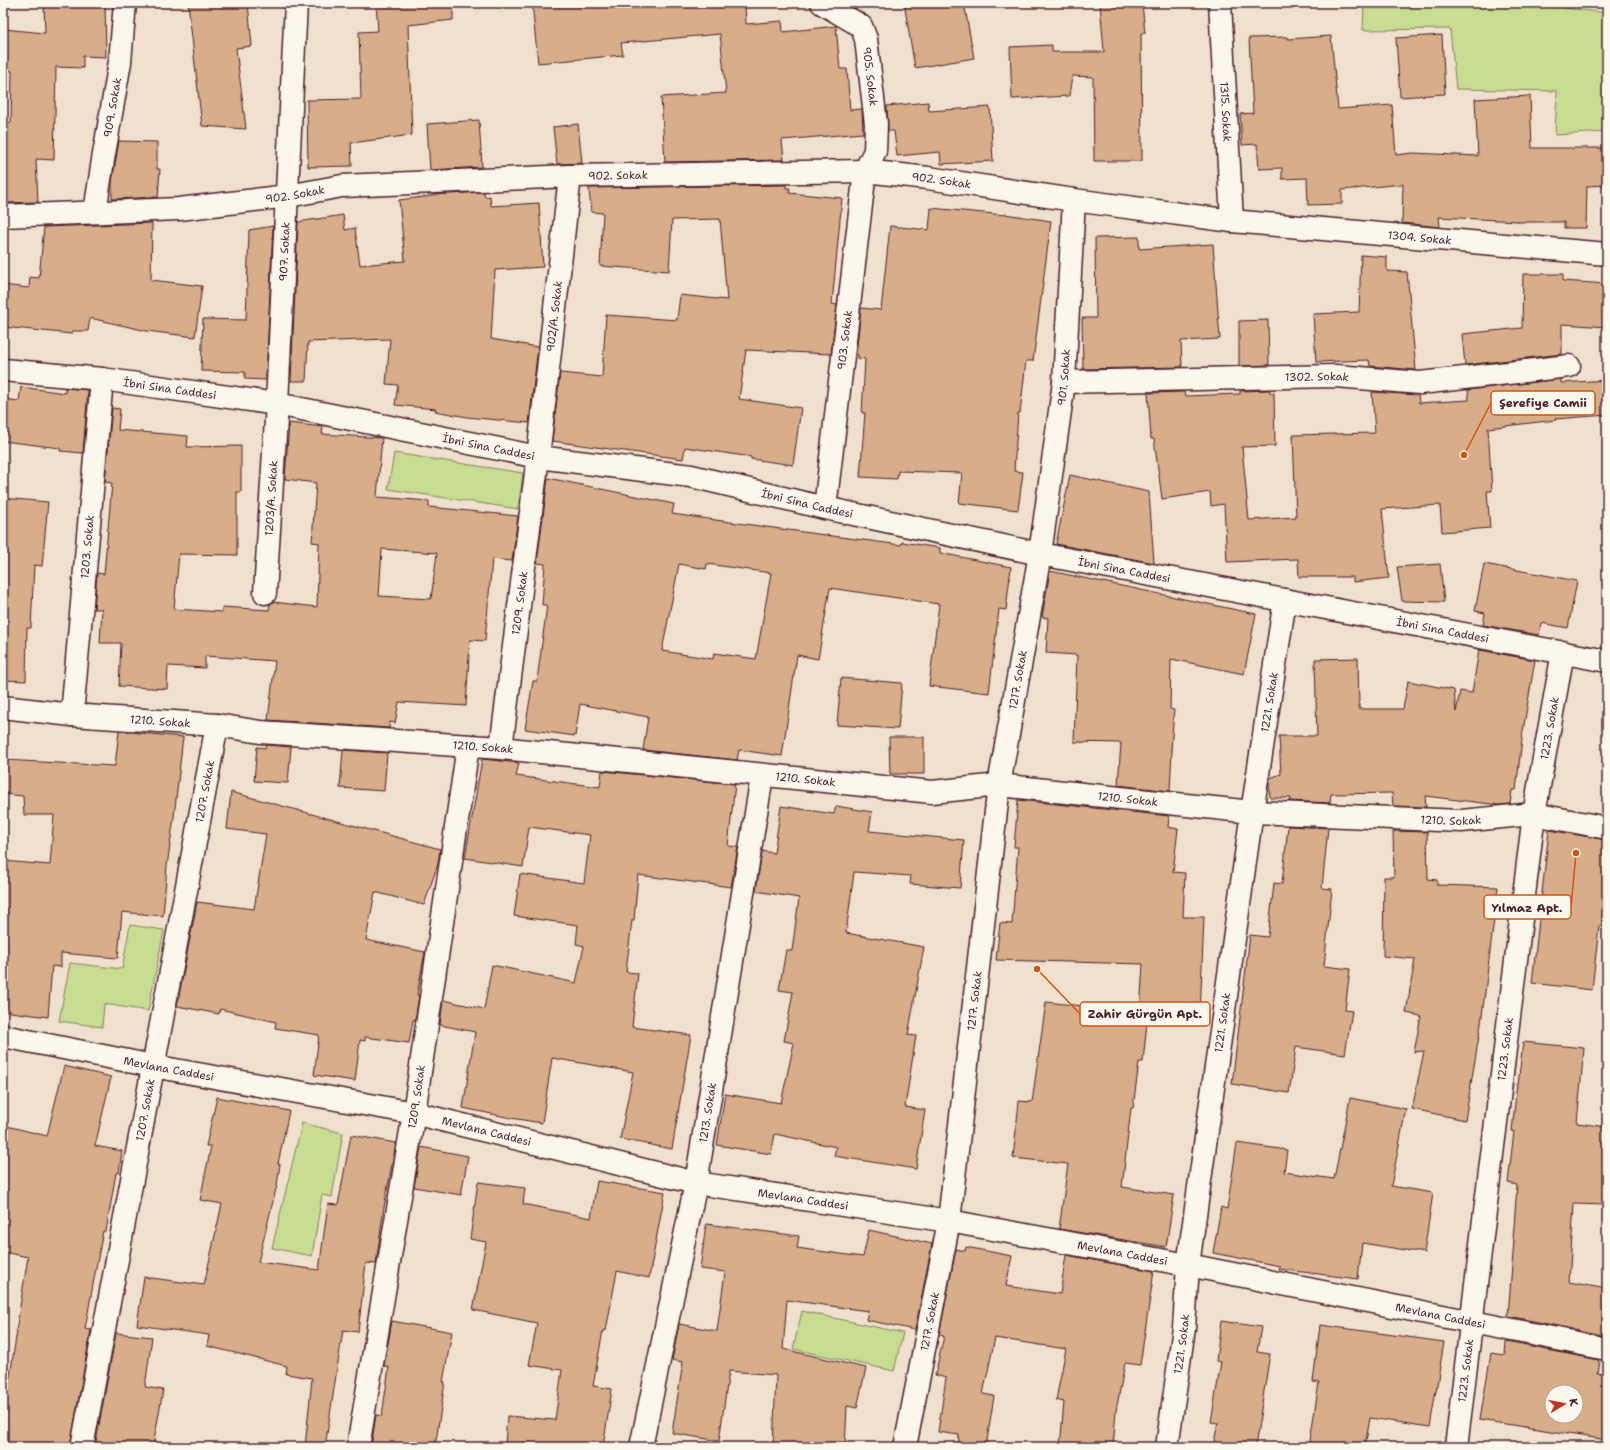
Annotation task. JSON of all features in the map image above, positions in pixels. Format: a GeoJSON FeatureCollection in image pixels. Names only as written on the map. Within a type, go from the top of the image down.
{"type":"FeatureCollection","features":[{"type":"Feature","properties":{"kind":"street","name":"909. Sokak"},"geometry":{"type":"LineString","coordinates":[[95,212],[120,62],[125,3]]}},
{"type":"Feature","properties":{"kind":"street","name":"907. Sokak"},"geometry":{"type":"LineString","coordinates":[[278,404],[296,3]]}},
{"type":"Feature","properties":{"kind":"street","name":"905. Sokak"},"geometry":{"type":"LineString","coordinates":[[822,3],[861,26],[866,39],[876,124],[875,151],[865,171]]}},
{"type":"Feature","properties":{"kind":"street","name":"1315. Sokak"},"geometry":{"type":"LineString","coordinates":[[1220,3],[1232,221]]}},
{"type":"Feature","properties":{"kind":"street","name":"902. Sokak"},"geometry":{"type":"LineString","coordinates":[[3,216],[179,209],[288,196],[342,186],[570,176],[865,171],[928,178],[1074,200],[1232,221]]}},
{"type":"Feature","properties":{"kind":"street","name":"903. Sokak"},"geometry":{"type":"LineString","coordinates":[[825,508],[865,171]]}},
{"type":"Feature","properties":{"kind":"street","name":"902/A. Sokak"},"geometry":{"type":"LineString","coordinates":[[538,457],[570,176]]}},
{"type":"Feature","properties":{"kind":"street","name":"901. Sokak"},"geometry":{"type":"LineString","coordinates":[[1040,554],[1064,382],[1074,200]]}},
{"type":"Feature","properties":{"kind":"street","name":"1304. Sokak"},"geometry":{"type":"LineString","coordinates":[[1232,221],[1607,254]]}},
{"type":"Feature","properties":{"kind":"street","name":"1302. Sokak"},"geometry":{"type":"LineString","coordinates":[[1064,382],[1336,376],[1420,383],[1569,366]]}},
{"type":"Feature","properties":{"kind":"street","name":"İbni Sina Caddesi"},"geometry":{"type":"LineString","coordinates":[[3,370],[102,379],[278,404],[538,457],[691,476],[825,508],[1040,554],[1607,661]]}},
{"type":"Feature","properties":{"kind":"street","name":"1203. Sokak"},"geometry":{"type":"LineString","coordinates":[[72,714],[102,379]]}},
{"type":"Feature","properties":{"kind":"street","name":"1203/A. Sokak"},"geometry":{"type":"LineString","coordinates":[[265,593],[278,404]]}},
{"type":"Feature","properties":{"kind":"street","name":"1209. Sokak"},"geometry":{"type":"LineString","coordinates":[[501,748],[538,457]]}},
{"type":"Feature","properties":{"kind":"street","name":"1217. Sokak"},"geometry":{"type":"LineString","coordinates":[[905,1447],[949,1221],[999,785],[1040,554]]}},
{"type":"Feature","properties":{"kind":"street","name":"1221. Sokak"},"geometry":{"type":"LineString","coordinates":[[1167,1447],[1184,1328],[1188,1265],[1252,812],[1285,600]]}},
{"type":"Feature","properties":{"kind":"street","name":"1223. Sokak"},"geometry":{"type":"LineString","coordinates":[[1456,1447],[1534,814],[1563,652]]}},
{"type":"Feature","properties":{"kind":"street","name":"1210. Sokak"},"geometry":{"type":"LineString","coordinates":[[3,707],[217,725],[260,732],[501,748],[762,776],[932,792],[999,785],[1252,812],[1461,821],[1534,814],[1607,828]]}},
{"type":"Feature","properties":{"kind":"street","name":"1207. Sokak"},"geometry":{"type":"LineString","coordinates":[[82,1447],[217,725]]}},
{"type":"Feature","properties":{"kind":"street","name":"1209. Sokak"},"geometry":{"type":"LineString","coordinates":[[358,1447],[414,1114],[468,746]]}},
{"type":"Feature","properties":{"kind":"street","name":"1213. Sokak"},"geometry":{"type":"LineString","coordinates":[[642,1447],[696,1183],[762,776]]}},
{"type":"Feature","properties":{"kind":"street","name":"Mevlana Caddesi"},"geometry":{"type":"LineString","coordinates":[[3,1036],[153,1066],[414,1114],[696,1183],[949,1221],[1188,1265],[1607,1349]]}},
{"type":"Feature","properties":{"kind":"green space"},"geometry":{"type":"Polygon","coordinates":[[[1364,3],[1555,3],[1556,7],[1607,13],[1607,132],[1555,135],[1557,91],[1456,89],[1450,29],[1363,30],[1364,3]]]}},
{"type":"Feature","properties":{"kind":"green space"},"geometry":{"type":"Polygon","coordinates":[[[394,453],[523,473],[518,509],[388,489],[394,453]]]}},
{"type":"Feature","properties":{"kind":"green space"},"geometry":{"type":"Polygon","coordinates":[[[130,925],[164,930],[148,1011],[104,1004],[102,1027],[59,1021],[70,963],[122,969],[130,925]]]}},
{"type":"Feature","properties":{"kind":"green space"},"geometry":{"type":"Polygon","coordinates":[[[302,1123],[343,1133],[332,1197],[322,1195],[312,1256],[272,1248],[302,1123]]]}},
{"type":"Feature","properties":{"kind":"green space"},"geometry":{"type":"Polygon","coordinates":[[[802,1311],[903,1333],[894,1371],[793,1349],[802,1311]]]}},
{"type":"Feature","properties":{"kind":"building"},"geometry":{"type":"Polygon","coordinates":[[[44,3],[105,3],[106,57],[83,56],[83,68],[56,67],[54,160],[36,159],[38,202],[3,203],[4,122],[11,123],[12,71],[3,70],[3,29],[45,33],[44,3]]]}},
{"type":"Feature","properties":{"kind":"building"},"geometry":{"type":"Polygon","coordinates":[[[188,3],[248,3],[252,46],[236,48],[246,129],[202,126],[188,3]]]}},
{"type":"Feature","properties":{"kind":"building"},"geometry":{"type":"Polygon","coordinates":[[[376,3],[453,3],[453,20],[408,25],[412,135],[351,143],[352,166],[308,167],[307,100],[361,99],[359,32],[378,31],[376,3]]]}},
{"type":"Feature","properties":{"kind":"building"},"geometry":{"type":"Polygon","coordinates":[[[532,3],[745,3],[746,24],[782,21],[783,32],[836,26],[840,69],[847,69],[850,110],[862,109],[863,133],[782,140],[784,160],[665,162],[661,97],[726,93],[720,34],[621,43],[623,55],[538,63],[532,3]]]}},
{"type":"Feature","properties":{"kind":"building"},"geometry":{"type":"Polygon","coordinates":[[[904,3],[964,3],[974,58],[915,68],[904,3]]]}},
{"type":"Feature","properties":{"kind":"building"},"geometry":{"type":"Polygon","coordinates":[[[1100,3],[1142,3],[1145,33],[1141,33],[1142,161],[1094,161],[1093,77],[1072,76],[1069,96],[1012,99],[1010,47],[1052,45],[1052,52],[1104,52],[1100,3]]]}},
{"type":"Feature","properties":{"kind":"building"},"geometry":{"type":"Polygon","coordinates":[[[1442,35],[1445,94],[1400,97],[1396,38],[1442,35]]]}},
{"type":"Feature","properties":{"kind":"building"},"geometry":{"type":"Polygon","coordinates":[[[1331,36],[1338,109],[1392,105],[1396,155],[1413,153],[1478,156],[1475,99],[1530,96],[1532,148],[1607,148],[1607,185],[1587,186],[1586,228],[1564,228],[1564,222],[1518,222],[1439,217],[1440,227],[1402,223],[1403,184],[1342,190],[1342,204],[1308,205],[1307,178],[1282,179],[1282,168],[1259,169],[1257,144],[1242,145],[1240,114],[1253,113],[1249,38],[1288,37],[1288,39],[1331,36]]]}},
{"type":"Feature","properties":{"kind":"building"},"geometry":{"type":"Polygon","coordinates":[[[928,102],[929,111],[990,107],[993,161],[941,164],[940,152],[897,156],[894,131],[888,131],[887,106],[928,102]]]}},
{"type":"Feature","properties":{"kind":"building"},"geometry":{"type":"Polygon","coordinates":[[[479,120],[482,167],[430,170],[427,124],[479,120]]]}},
{"type":"Feature","properties":{"kind":"building"},"geometry":{"type":"Polygon","coordinates":[[[578,124],[582,163],[557,164],[553,127],[578,124]]]}},
{"type":"Feature","properties":{"kind":"building"},"geometry":{"type":"Polygon","coordinates":[[[119,141],[157,142],[157,169],[160,169],[158,197],[112,199],[112,182],[119,141]]]}},
{"type":"Feature","properties":{"kind":"building"},"geometry":{"type":"Polygon","coordinates":[[[786,185],[786,188],[790,188],[789,193],[842,198],[832,304],[837,305],[831,354],[746,350],[739,399],[801,408],[793,465],[685,447],[683,459],[552,441],[560,373],[602,377],[606,315],[677,320],[680,295],[727,300],[720,219],[672,220],[669,271],[600,266],[603,213],[591,212],[589,188],[786,185]]]}},
{"type":"Feature","properties":{"kind":"building"},"geometry":{"type":"Polygon","coordinates":[[[484,192],[485,197],[490,196],[491,206],[539,203],[543,267],[495,270],[491,339],[538,347],[529,423],[467,417],[435,411],[436,409],[395,405],[398,385],[386,384],[390,339],[308,342],[306,381],[291,381],[298,222],[343,215],[345,230],[355,228],[360,265],[405,261],[399,200],[432,195],[484,192]]]}},
{"type":"Feature","properties":{"kind":"building"},"geometry":{"type":"Polygon","coordinates":[[[931,208],[1005,214],[1051,221],[1033,361],[1026,361],[1020,413],[1018,413],[1014,471],[1023,472],[1018,510],[959,503],[962,473],[898,471],[897,479],[860,477],[865,413],[862,413],[865,359],[858,358],[858,355],[856,355],[861,308],[881,310],[890,226],[929,230],[931,208]]]}},
{"type":"Feature","properties":{"kind":"building"},"geometry":{"type":"Polygon","coordinates":[[[152,223],[151,280],[202,286],[195,337],[147,331],[90,318],[88,331],[72,331],[72,334],[3,327],[3,285],[29,288],[30,277],[39,278],[44,227],[152,223]]]}},
{"type":"Feature","properties":{"kind":"building"},"geometry":{"type":"Polygon","coordinates":[[[273,226],[266,380],[245,379],[245,372],[201,371],[203,319],[246,320],[249,230],[273,226]]]}},
{"type":"Feature","properties":{"kind":"building"},"geometry":{"type":"Polygon","coordinates":[[[1139,237],[1139,249],[1213,244],[1220,339],[1181,341],[1182,367],[1083,369],[1082,318],[1096,318],[1095,238],[1139,237]]]}},
{"type":"Feature","properties":{"kind":"building"},"geometry":{"type":"Polygon","coordinates":[[[1361,255],[1387,257],[1387,271],[1407,272],[1416,370],[1370,366],[1369,360],[1316,362],[1313,314],[1359,312],[1361,255]]]}},
{"type":"Feature","properties":{"kind":"building"},"geometry":{"type":"Polygon","coordinates":[[[1523,274],[1563,274],[1563,281],[1607,284],[1607,327],[1562,324],[1562,354],[1465,365],[1462,334],[1522,328],[1523,274]]]}},
{"type":"Feature","properties":{"kind":"building"},"geometry":{"type":"Polygon","coordinates":[[[1268,320],[1269,365],[1239,366],[1239,321],[1268,320]]]}},
{"type":"Feature","properties":{"kind":"building"},"geometry":{"type":"Polygon","coordinates":[[[1561,379],[1561,383],[1607,380],[1607,415],[1555,419],[1556,420],[1488,428],[1492,491],[1487,491],[1490,528],[1442,532],[1440,505],[1382,509],[1389,578],[1353,582],[1353,577],[1299,577],[1298,559],[1227,562],[1224,504],[1211,506],[1210,492],[1162,499],[1154,439],[1151,439],[1148,393],[1184,392],[1185,396],[1240,394],[1240,391],[1270,390],[1270,393],[1274,393],[1275,446],[1242,447],[1249,520],[1296,517],[1293,435],[1375,433],[1372,392],[1418,395],[1419,403],[1469,400],[1468,390],[1561,379]]]}},
{"type":"Feature","properties":{"kind":"building"},"geometry":{"type":"Polygon","coordinates":[[[21,387],[65,393],[65,388],[88,390],[83,453],[60,451],[60,448],[3,441],[3,399],[19,401],[21,387]]]}},
{"type":"Feature","properties":{"kind":"building"},"geometry":{"type":"Polygon","coordinates":[[[112,408],[120,409],[118,430],[188,436],[187,447],[241,446],[241,492],[237,492],[237,555],[179,554],[174,609],[222,612],[222,607],[269,610],[270,604],[273,602],[317,607],[319,543],[312,542],[316,483],[285,479],[289,423],[323,427],[322,434],[382,438],[377,497],[429,501],[429,507],[518,516],[512,561],[492,559],[485,641],[470,640],[466,706],[399,702],[395,723],[390,722],[389,728],[268,720],[275,661],[205,656],[205,668],[168,666],[167,689],[119,686],[121,643],[100,643],[102,609],[94,609],[97,573],[104,574],[112,483],[105,482],[112,408]],[[382,549],[379,596],[431,599],[437,553],[382,549]]]}},
{"type":"Feature","properties":{"kind":"building"},"geometry":{"type":"Polygon","coordinates":[[[1070,475],[1149,492],[1154,563],[1056,544],[1070,475]]]}},
{"type":"Feature","properties":{"kind":"building"},"geometry":{"type":"Polygon","coordinates":[[[548,478],[674,504],[672,514],[901,545],[902,542],[940,548],[940,553],[1011,567],[1006,610],[999,609],[989,693],[929,686],[939,604],[830,588],[818,659],[797,655],[782,756],[739,750],[737,760],[643,750],[648,717],[580,704],[575,736],[525,729],[533,681],[537,681],[547,605],[542,605],[545,564],[537,563],[548,478]],[[679,564],[662,651],[713,659],[714,653],[756,659],[771,573],[707,564],[706,569],[679,564]]]}},
{"type":"Feature","properties":{"kind":"building"},"geometry":{"type":"Polygon","coordinates":[[[3,498],[48,502],[42,566],[34,565],[31,628],[27,628],[26,681],[3,680],[3,498]]]}},
{"type":"Feature","properties":{"kind":"building"},"geometry":{"type":"Polygon","coordinates":[[[1440,564],[1444,602],[1402,601],[1397,567],[1440,564]]]}},
{"type":"Feature","properties":{"kind":"building"},"geometry":{"type":"Polygon","coordinates":[[[1484,564],[1577,581],[1568,628],[1541,623],[1539,635],[1483,625],[1485,613],[1475,611],[1484,564]]]}},
{"type":"Feature","properties":{"kind":"building"},"geometry":{"type":"Polygon","coordinates":[[[1050,571],[1256,614],[1244,674],[1171,659],[1170,709],[1174,710],[1170,791],[1118,785],[1121,743],[1074,742],[1077,655],[1046,653],[1048,618],[1042,617],[1050,571]]]}},
{"type":"Feature","properties":{"kind":"building"},"geometry":{"type":"Polygon","coordinates":[[[1479,650],[1535,660],[1523,731],[1516,790],[1512,790],[1510,804],[1499,805],[1425,796],[1426,807],[1393,806],[1392,793],[1331,794],[1330,803],[1290,801],[1291,798],[1270,798],[1270,778],[1281,774],[1279,736],[1317,736],[1315,659],[1358,658],[1359,709],[1403,709],[1408,681],[1454,690],[1456,712],[1460,691],[1472,693],[1479,650]]]}},
{"type":"Feature","properties":{"kind":"building"},"geometry":{"type":"Polygon","coordinates":[[[841,678],[902,683],[898,729],[837,725],[841,678]]]}},
{"type":"Feature","properties":{"kind":"building"},"geometry":{"type":"Polygon","coordinates":[[[119,731],[183,737],[167,866],[163,916],[122,912],[118,958],[61,953],[61,967],[52,966],[48,1017],[3,1011],[3,861],[50,865],[54,815],[24,815],[23,796],[3,794],[3,760],[115,766],[119,731]]]}},
{"type":"Feature","properties":{"kind":"building"},"geometry":{"type":"Polygon","coordinates":[[[889,737],[924,737],[924,774],[890,774],[889,737]]]}},
{"type":"Feature","properties":{"kind":"building"},"geometry":{"type":"Polygon","coordinates":[[[266,745],[291,747],[288,783],[254,781],[257,747],[265,748],[266,745]]]}},
{"type":"Feature","properties":{"kind":"building"},"geometry":{"type":"Polygon","coordinates":[[[343,750],[387,753],[384,791],[340,788],[343,750]]]}},
{"type":"Feature","properties":{"kind":"building"},"geometry":{"type":"Polygon","coordinates":[[[482,759],[519,763],[516,776],[600,787],[602,771],[735,784],[728,846],[738,847],[731,887],[638,875],[634,920],[632,920],[626,972],[638,973],[632,1027],[691,1035],[672,1149],[620,1139],[633,1072],[552,1058],[542,1123],[463,1108],[475,1032],[440,1025],[443,1000],[484,1009],[492,965],[576,983],[584,946],[576,944],[578,925],[514,916],[520,874],[584,883],[590,835],[529,827],[523,867],[465,858],[482,759]]]}},
{"type":"Feature","properties":{"kind":"building"},"geometry":{"type":"Polygon","coordinates":[[[231,792],[440,849],[438,864],[424,905],[375,892],[366,940],[425,952],[417,995],[419,995],[415,1020],[413,1020],[409,1043],[365,1037],[365,1041],[360,1040],[355,1081],[314,1075],[319,1035],[275,1028],[276,1022],[220,1009],[219,1014],[177,1006],[197,902],[254,909],[266,834],[227,829],[231,792]]]}},
{"type":"Feature","properties":{"kind":"building"},"geometry":{"type":"Polygon","coordinates":[[[1018,800],[1169,816],[1168,827],[1178,829],[1173,872],[1185,873],[1183,917],[1204,917],[1200,1015],[1140,1011],[1143,964],[996,960],[1000,923],[1012,924],[1018,847],[1014,847],[1018,800]]]}},
{"type":"Feature","properties":{"kind":"building"},"geometry":{"type":"Polygon","coordinates":[[[781,806],[834,814],[836,806],[872,812],[869,831],[964,840],[960,888],[910,884],[911,876],[854,872],[846,933],[924,947],[908,1035],[916,1036],[905,1107],[925,1110],[916,1169],[834,1156],[836,1147],[775,1134],[771,1154],[717,1145],[725,1094],[781,1103],[794,1043],[784,1041],[793,992],[779,990],[786,950],[792,951],[799,898],[756,891],[762,851],[774,853],[781,806]]]}},
{"type":"Feature","properties":{"kind":"building"},"geometry":{"type":"Polygon","coordinates":[[[1288,826],[1328,828],[1322,888],[1332,889],[1324,966],[1350,969],[1345,1010],[1352,1011],[1345,1054],[1296,1047],[1289,1093],[1232,1084],[1250,935],[1268,937],[1274,883],[1282,884],[1288,826]]]}},
{"type":"Feature","properties":{"kind":"building"},"geometry":{"type":"Polygon","coordinates":[[[1549,830],[1607,840],[1607,873],[1602,926],[1599,926],[1592,990],[1532,983],[1549,830]]]}},
{"type":"Feature","properties":{"kind":"building"},"geometry":{"type":"Polygon","coordinates":[[[1393,831],[1427,832],[1428,879],[1437,880],[1437,885],[1498,887],[1481,1024],[1465,1120],[1412,1109],[1424,1051],[1414,1052],[1421,1016],[1406,1013],[1415,959],[1383,956],[1384,877],[1394,877],[1393,831]]]}},
{"type":"Feature","properties":{"kind":"building"},"geometry":{"type":"Polygon","coordinates":[[[1046,1002],[1148,1013],[1143,1062],[1139,1062],[1133,1108],[1131,1108],[1122,1187],[1174,1195],[1166,1247],[1059,1229],[1068,1164],[1013,1158],[1019,1101],[1032,1102],[1046,1002]]]}},
{"type":"Feature","properties":{"kind":"building"},"geometry":{"type":"Polygon","coordinates":[[[1523,1042],[1584,1048],[1577,1123],[1607,1127],[1607,1205],[1574,1204],[1569,1282],[1607,1289],[1607,1310],[1603,1335],[1508,1316],[1517,1185],[1508,1183],[1514,1131],[1512,1131],[1517,1084],[1518,1085],[1523,1042]]]}},
{"type":"Feature","properties":{"kind":"building"},"geometry":{"type":"Polygon","coordinates":[[[64,1066],[111,1077],[95,1146],[122,1151],[119,1173],[116,1173],[106,1231],[103,1231],[85,1329],[91,1330],[70,1447],[3,1447],[3,1407],[5,1407],[28,1257],[3,1252],[3,1125],[47,1136],[64,1066]]]}},
{"type":"Feature","properties":{"kind":"building"},"geometry":{"type":"Polygon","coordinates":[[[217,1097],[289,1111],[278,1164],[280,1164],[277,1185],[258,1262],[319,1270],[328,1204],[338,1205],[351,1135],[396,1143],[384,1207],[376,1264],[366,1263],[358,1332],[343,1330],[325,1447],[305,1447],[312,1378],[286,1374],[287,1366],[207,1346],[209,1335],[137,1325],[144,1277],[204,1285],[222,1204],[200,1200],[211,1146],[206,1146],[217,1097]]]}},
{"type":"Feature","properties":{"kind":"building"},"geometry":{"type":"Polygon","coordinates":[[[1350,1098],[1406,1109],[1391,1186],[1433,1193],[1424,1253],[1362,1243],[1358,1279],[1279,1269],[1280,1266],[1213,1253],[1221,1207],[1227,1209],[1237,1143],[1287,1150],[1284,1172],[1334,1179],[1350,1098]]]}},
{"type":"Feature","properties":{"kind":"building"},"geometry":{"type":"Polygon","coordinates":[[[421,1147],[468,1156],[461,1195],[414,1187],[421,1147]]]}},
{"type":"Feature","properties":{"kind":"building"},"geometry":{"type":"Polygon","coordinates":[[[597,1181],[665,1192],[649,1278],[617,1271],[606,1331],[603,1330],[593,1386],[612,1389],[603,1447],[505,1447],[507,1416],[555,1420],[562,1370],[529,1365],[537,1323],[473,1310],[486,1242],[470,1239],[478,1182],[525,1188],[523,1204],[591,1218],[597,1181]]]}},
{"type":"Feature","properties":{"kind":"building"},"geometry":{"type":"Polygon","coordinates":[[[706,1224],[799,1236],[797,1248],[863,1257],[869,1230],[932,1244],[915,1330],[866,1320],[868,1311],[787,1300],[783,1349],[866,1368],[857,1408],[847,1406],[845,1447],[773,1447],[776,1375],[729,1371],[719,1441],[672,1433],[683,1362],[672,1360],[679,1324],[717,1331],[725,1272],[700,1269],[706,1224]]]}},
{"type":"Feature","properties":{"kind":"building"},"geometry":{"type":"Polygon","coordinates":[[[966,1247],[1012,1256],[1006,1286],[1060,1294],[1066,1255],[1154,1271],[1140,1365],[1125,1363],[1116,1411],[1113,1447],[1060,1447],[1064,1402],[1056,1400],[1066,1349],[995,1338],[983,1394],[994,1396],[986,1447],[958,1447],[959,1435],[938,1432],[946,1378],[935,1375],[944,1336],[939,1335],[956,1249],[965,1251],[966,1247]]]}},
{"type":"Feature","properties":{"kind":"building"},"geometry":{"type":"Polygon","coordinates":[[[392,1321],[452,1332],[443,1382],[445,1382],[435,1447],[371,1447],[376,1415],[382,1416],[389,1367],[384,1366],[392,1321]]]}},
{"type":"Feature","properties":{"kind":"building"},"geometry":{"type":"Polygon","coordinates":[[[1221,1321],[1261,1327],[1257,1352],[1270,1354],[1255,1447],[1213,1447],[1218,1423],[1211,1422],[1221,1362],[1216,1361],[1221,1321]]]}},
{"type":"Feature","properties":{"kind":"building"},"geometry":{"type":"Polygon","coordinates":[[[1320,1325],[1444,1342],[1430,1427],[1370,1418],[1365,1447],[1309,1447],[1319,1383],[1313,1382],[1320,1325]]]}},
{"type":"Feature","properties":{"kind":"building"},"geometry":{"type":"Polygon","coordinates":[[[116,1333],[152,1337],[145,1387],[163,1390],[153,1447],[95,1447],[116,1333]]]}},
{"type":"Feature","properties":{"kind":"building"},"geometry":{"type":"Polygon","coordinates":[[[1506,1342],[1599,1360],[1597,1372],[1607,1374],[1607,1440],[1480,1420],[1491,1353],[1505,1355],[1506,1342]]]}},
{"type":"Feature","properties":{"kind":"place","name":"Şerefiye Camii"},"geometry":{"type":"Point","coordinates":[1464,455]}},
{"type":"Feature","properties":{"kind":"place","name":"Yılmaz Apt."},"geometry":{"type":"Point","coordinates":[1576,853]}},
{"type":"Feature","properties":{"kind":"place","name":"Zahir Gürgün Apt."},"geometry":{"type":"Point","coordinates":[1037,969]}}]}
